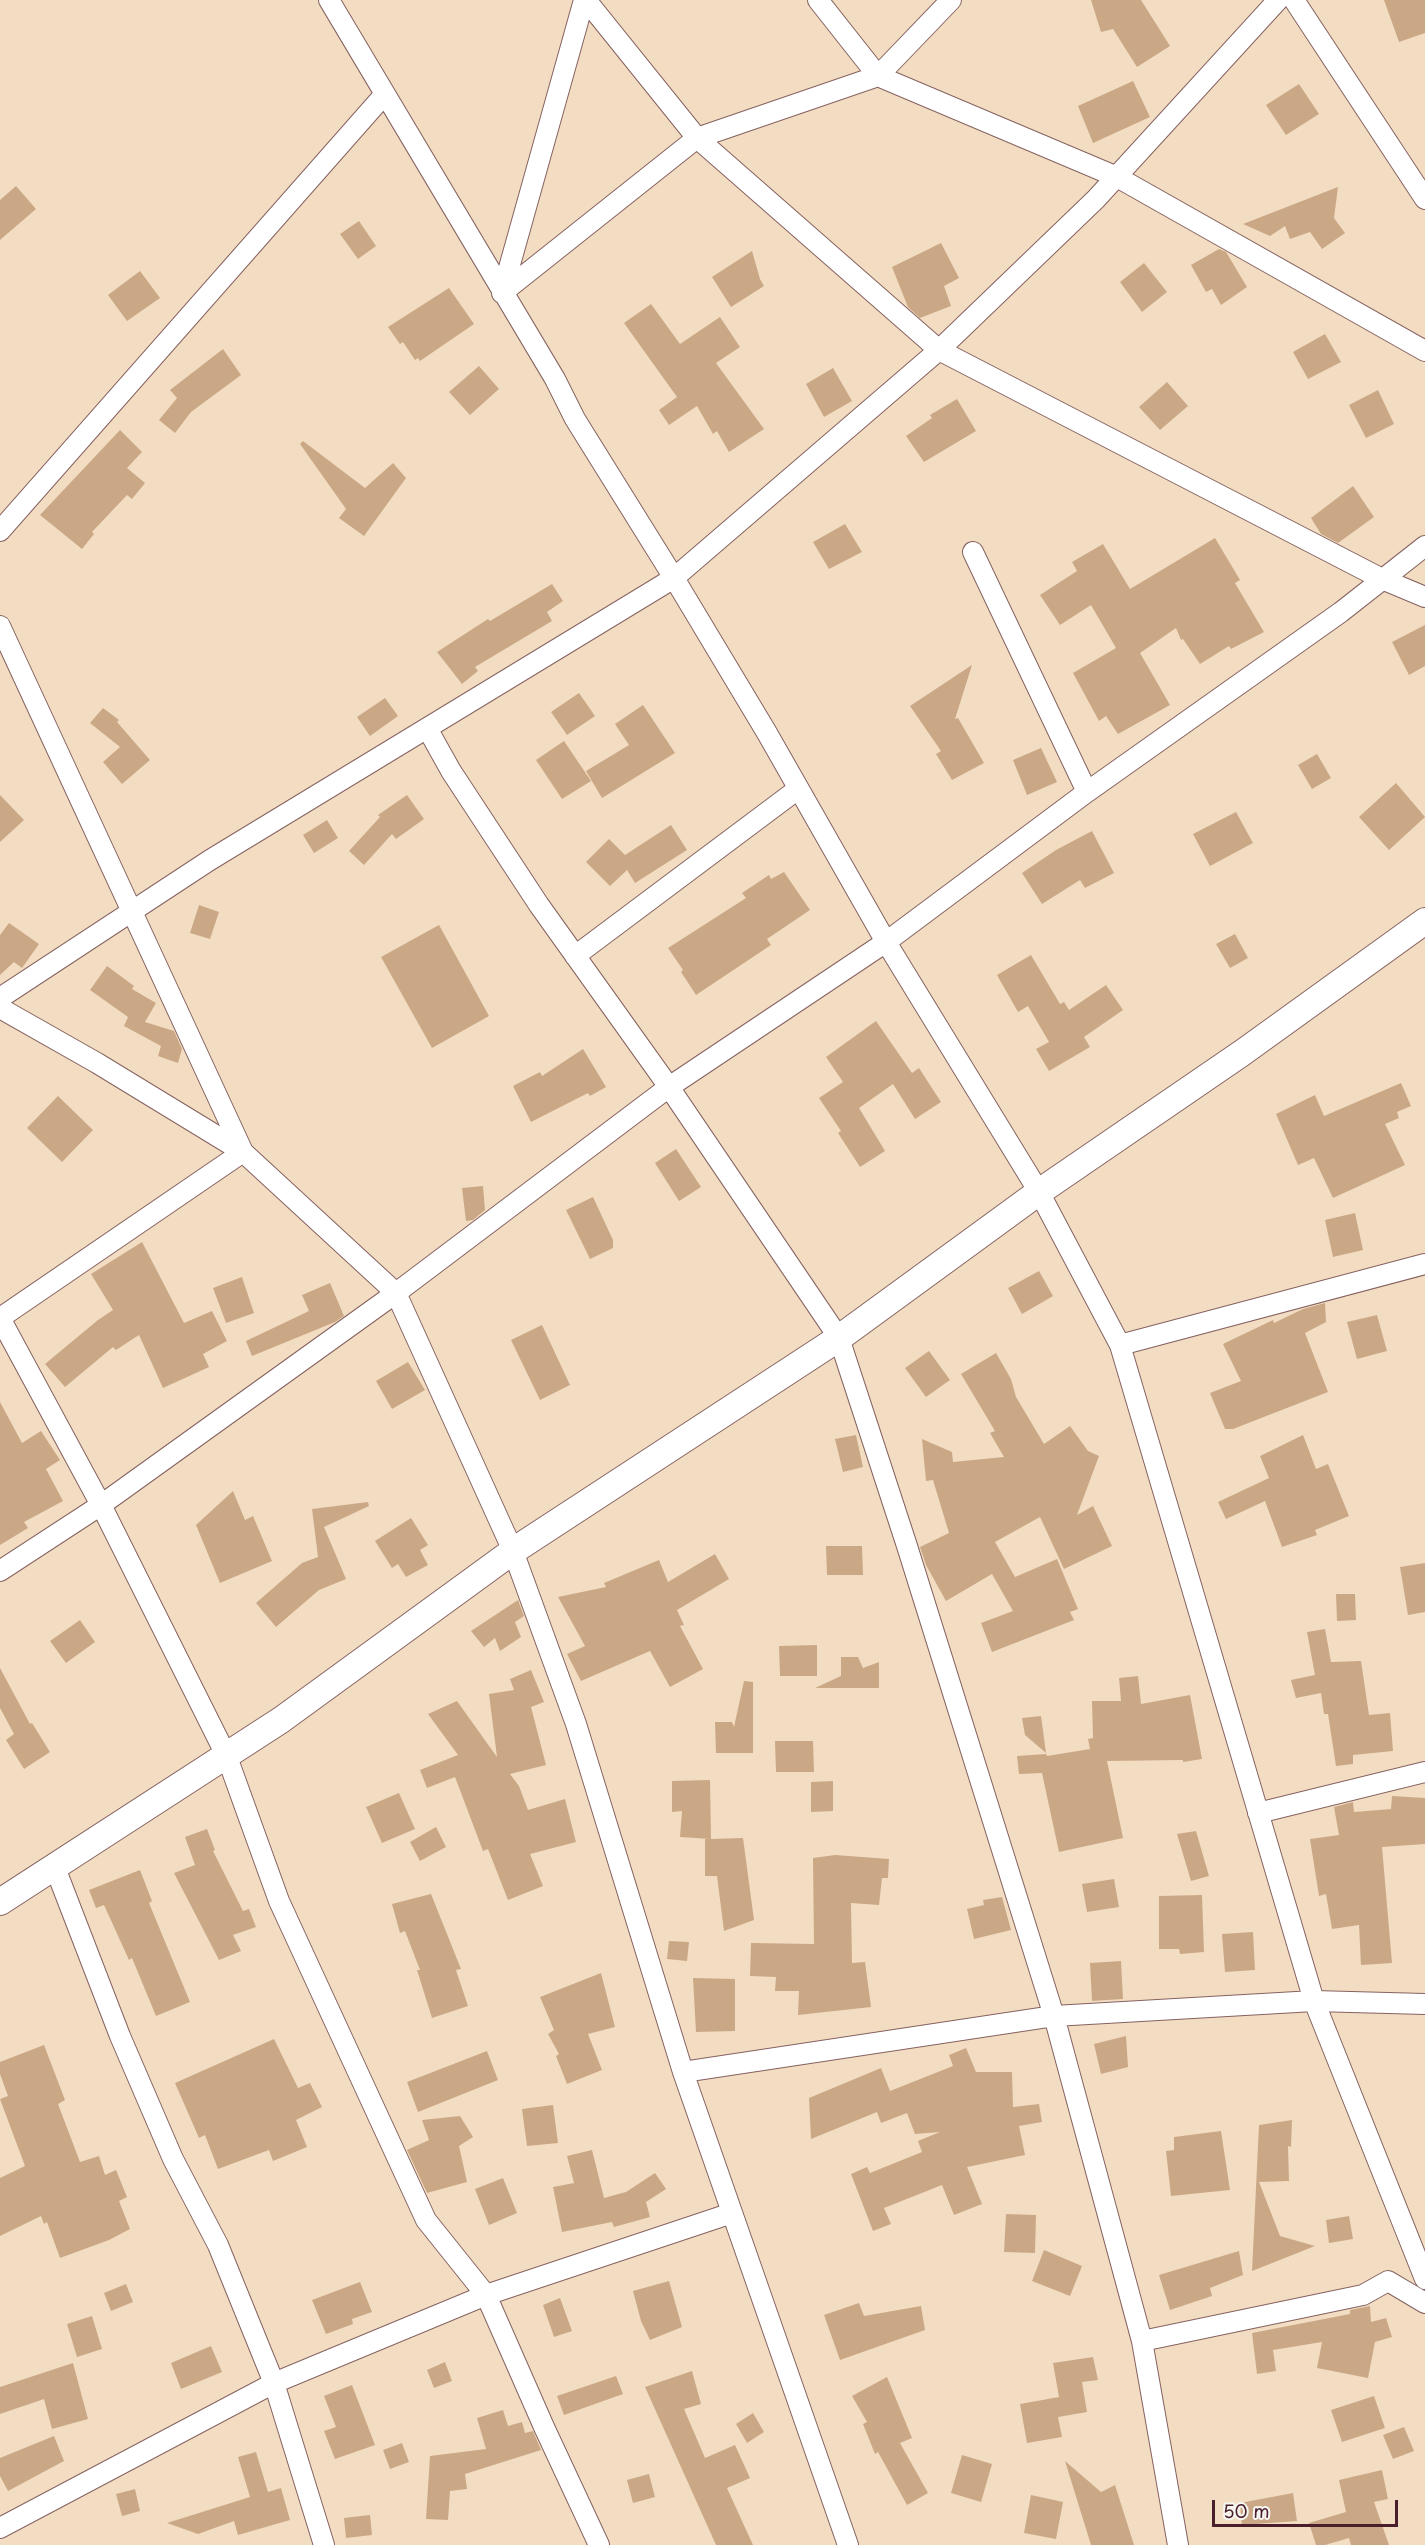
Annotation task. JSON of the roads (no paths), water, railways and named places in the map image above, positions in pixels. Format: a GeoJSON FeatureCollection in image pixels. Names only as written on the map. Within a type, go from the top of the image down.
{"type":"FeatureCollection","features":[{"type":"Feature","properties":{"kind":"street"},"geometry":{"type":"LineString","coordinates":[[329,0],[555,379],[575,419],[674,578],[886,942],[1039,1192],[1120,1345],[1314,2001],[1425,2279]]}},
{"type":"Feature","properties":{"kind":"street"},"geometry":{"type":"LineString","coordinates":[[502,293],[585,0]]}},
{"type":"Feature","properties":{"kind":"street"},"geometry":{"type":"LineString","coordinates":[[585,0],[696,138],[939,350],[1382,579],[1425,597]]}},
{"type":"Feature","properties":{"kind":"street"},"geometry":{"type":"LineString","coordinates":[[818,0],[878,76],[1117,177],[1425,351]]}},
{"type":"Feature","properties":{"kind":"street"},"geometry":{"type":"LineString","coordinates":[[502,293],[696,138],[878,76],[951,0]]}},
{"type":"Feature","properties":{"kind":"street"},"geometry":{"type":"LineString","coordinates":[[0,998],[210,860],[674,578],[939,350],[1096,199],[1278,0]]}},
{"type":"Feature","properties":{"kind":"street"},"geometry":{"type":"LineString","coordinates":[[1294,0],[1425,198]]}},
{"type":"Feature","properties":{"kind":"street"},"geometry":{"type":"LineString","coordinates":[[0,531],[384,95]]}},
{"type":"Feature","properties":{"kind":"street"},"geometry":{"type":"LineString","coordinates":[[0,1571],[101,1505],[396,1293],[669,1087],[886,942],[1087,792],[1341,612],[1425,546]]}},
{"type":"Feature","properties":{"kind":"street"},"geometry":{"type":"LineString","coordinates":[[973,552],[1087,792]]}},
{"type":"Feature","properties":{"kind":"street"},"geometry":{"type":"LineString","coordinates":[[0,626],[243,1152]]}},
{"type":"Feature","properties":{"kind":"street"},"geometry":{"type":"LineString","coordinates":[[427,728],[451,771],[575,956],[669,1087],[839,1338],[907,1546],[1054,2016],[1142,2340],[1179,2545]]}},
{"type":"Feature","properties":{"kind":"street"},"geometry":{"type":"LineString","coordinates":[[575,956],[798,789]]}},
{"type":"Feature","properties":{"kind":"street"},"geometry":{"type":"LineString","coordinates":[[0,1902],[54,1865],[227,1757],[282,1720],[513,1551],[839,1338],[1039,1192],[1242,1053],[1425,921]]}},
{"type":"Feature","properties":{"kind":"street"},"geometry":{"type":"LineString","coordinates":[[0,1008],[97,1063],[243,1152],[396,1293],[513,1551],[576,1724],[683,2072],[848,2545]]}},
{"type":"Feature","properties":{"kind":"street"},"geometry":{"type":"LineString","coordinates":[[243,1152],[0,1318],[101,1505],[227,1757],[279,1901],[426,2220],[486,2295],[599,2545]]}},
{"type":"Feature","properties":{"kind":"street"},"geometry":{"type":"LineString","coordinates":[[1120,1345],[1425,1264]]}},
{"type":"Feature","properties":{"kind":"street"},"geometry":{"type":"LineString","coordinates":[[1258,1813],[1425,1772]]}},
{"type":"Feature","properties":{"kind":"street"},"geometry":{"type":"LineString","coordinates":[[54,1865],[124,2046],[173,2160],[218,2245],[274,2383],[324,2545]]}},
{"type":"Feature","properties":{"kind":"street"},"geometry":{"type":"LineString","coordinates":[[683,2072],[1054,2016],[1314,2001],[1425,2004]]}},
{"type":"Feature","properties":{"kind":"street"},"geometry":{"type":"LineString","coordinates":[[0,2528],[274,2383],[486,2295],[732,2213]]}},
{"type":"Feature","properties":{"kind":"street"},"geometry":{"type":"LineString","coordinates":[[1142,2340],[1363,2295],[1388,2281],[1425,2303]]}}]}
